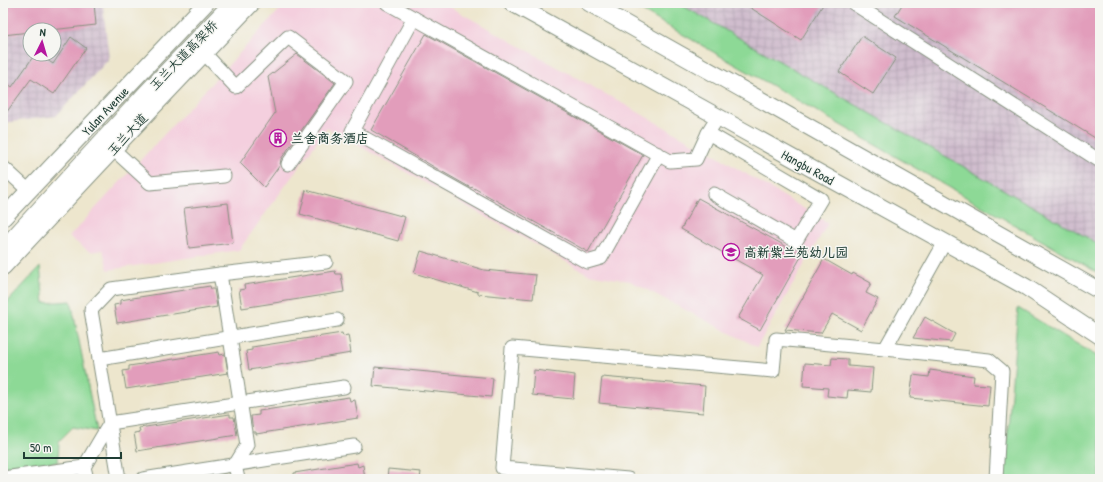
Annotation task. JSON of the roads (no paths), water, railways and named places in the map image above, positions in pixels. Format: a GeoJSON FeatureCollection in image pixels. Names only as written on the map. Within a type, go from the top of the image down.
{"type":"FeatureCollection","features":[{"type":"Feature","properties":{"kind":"main road","name":"Yulan Avenue"},"geometry":{"type":"LineString","coordinates":[[3,218],[206,3]]}},
{"type":"Feature","properties":{"kind":"main road","name":"玉兰大道高架桥"},"geometry":{"type":"LineString","coordinates":[[3,236],[219,3]]}},
{"type":"Feature","properties":{"kind":"main road","name":"玉兰大道高架桥"},"geometry":{"type":"LineString","coordinates":[[3,249],[147,92],[232,3]]}},
{"type":"Feature","properties":{"kind":"main road","name":"玉兰大道"},"geometry":{"type":"LineString","coordinates":[[3,267],[252,3]]}},
{"type":"Feature","properties":{"kind":"main road","name":"Hangbu Road"},"geometry":{"type":"LineString","coordinates":[[512,3],[1026,287],[1100,336]]}},
{"type":"Feature","properties":{"kind":"main road"},"geometry":{"type":"LineString","coordinates":[[589,3],[1100,291]]}},
{"type":"Feature","properties":{"kind":"lane"},"geometry":{"type":"LineString","coordinates":[[387,3],[670,161],[696,158],[708,133],[718,117]]}},
{"type":"Feature","properties":{"kind":"lane"},"geometry":{"type":"LineString","coordinates":[[853,3],[1100,161]]}},
{"type":"Feature","properties":{"kind":"lane"},"geometry":{"type":"LineString","coordinates":[[414,18],[352,131],[587,262],[601,258],[659,154]]}},
{"type":"Feature","properties":{"kind":"lane"},"geometry":{"type":"LineString","coordinates":[[204,53],[236,87],[288,37],[346,81],[288,164]]}},
{"type":"Feature","properties":{"kind":"lane"},"geometry":{"type":"LineString","coordinates":[[708,133],[821,199],[796,241],[714,194]]}},
{"type":"Feature","properties":{"kind":"lane"},"geometry":{"type":"LineString","coordinates":[[113,149],[150,183],[224,176]]}},
{"type":"Feature","properties":{"kind":"lane"},"geometry":{"type":"LineString","coordinates":[[3,167],[29,191]]}},
{"type":"Feature","properties":{"kind":"lane"},"geometry":{"type":"LineString","coordinates":[[885,349],[945,242]]}},
{"type":"Feature","properties":{"kind":"lane"},"geometry":{"type":"LineString","coordinates":[[119,479],[91,310],[111,289],[220,274],[326,262]]}},
{"type":"Feature","properties":{"kind":"lane"},"geometry":{"type":"LineString","coordinates":[[220,274],[247,444],[235,465],[238,479]]}},
{"type":"Feature","properties":{"kind":"lane"},"geometry":{"type":"LineString","coordinates":[[99,359],[337,320]]}},
{"type":"Feature","properties":{"kind":"lane"},"geometry":{"type":"LineString","coordinates":[[628,479],[502,468],[512,348],[773,371],[776,339],[989,360],[1002,371],[996,479]]}},
{"type":"Feature","properties":{"kind":"lane"},"geometry":{"type":"LineString","coordinates":[[110,423],[344,387]]}},
{"type":"Feature","properties":{"kind":"lane"},"geometry":{"type":"LineString","coordinates":[[3,478],[86,473],[110,423]]}},
{"type":"Feature","properties":{"kind":"lane"},"geometry":{"type":"LineString","coordinates":[[143,479],[354,446]]}},
{"type":"Feature","properties":{"kind":"place","name":"兰舍商务酒店"},"geometry":{"type":"Point","coordinates":[278,138]}},
{"type":"Feature","properties":{"kind":"place","name":"高新紫兰苑幼儿园"},"geometry":{"type":"Point","coordinates":[731,252]}}]}
